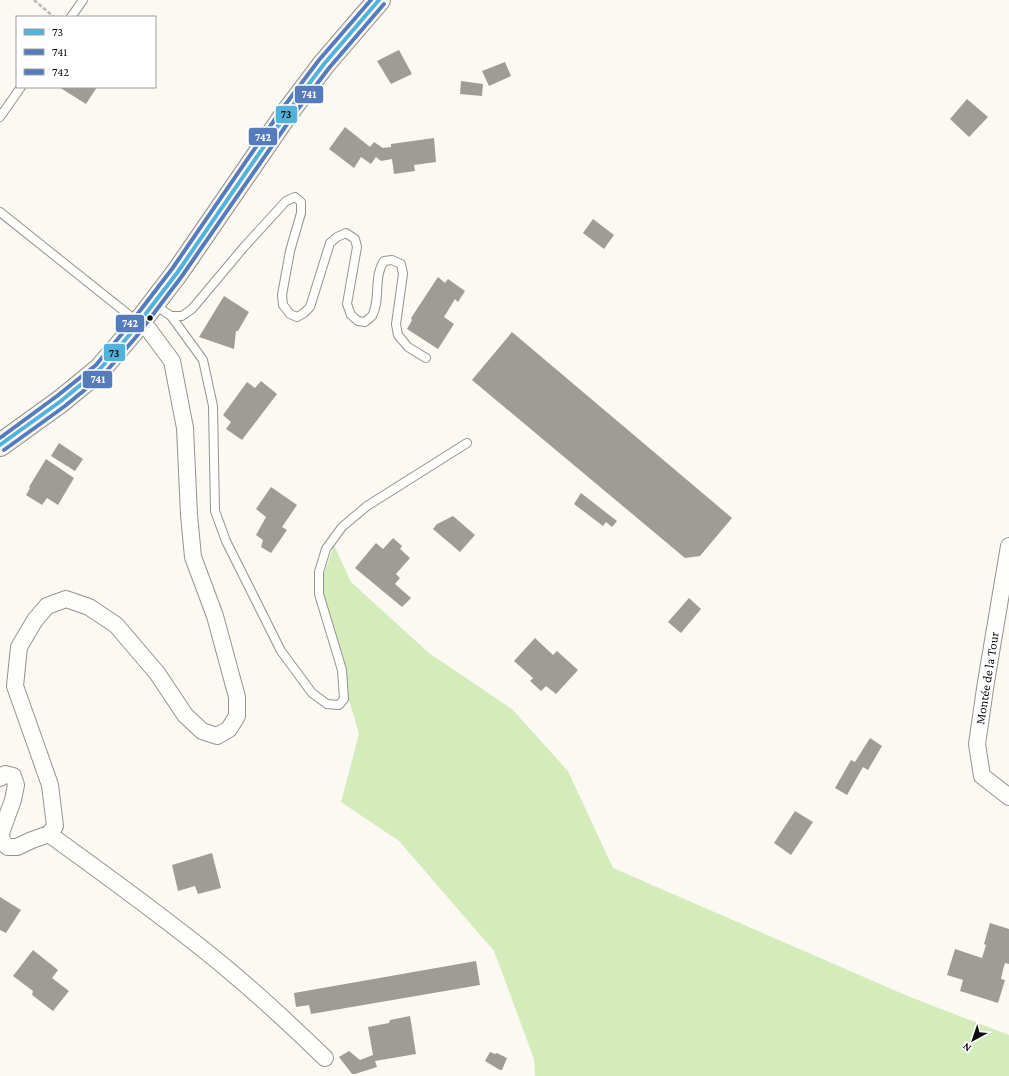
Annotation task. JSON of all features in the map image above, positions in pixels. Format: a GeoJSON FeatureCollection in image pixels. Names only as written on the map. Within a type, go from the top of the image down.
{"type":"FeatureCollection","features":[{"type":"Feature","properties":{"kind":"main road"},"geometry":{"type":"LineString","coordinates":[[0,445],[61,401],[100,369],[139,323],[163,310],[287,113],[324,64],[379,0]]}},
{"type":"Feature","properties":{"kind":"street"},"geometry":{"type":"LineString","coordinates":[[0,778],[5,774],[13,776],[16,785],[13,800],[1,833],[2,842],[8,847],[17,847],[49,834],[55,826],[50,785],[15,686],[19,647],[35,620],[47,606],[66,599],[89,607],[116,625],[157,673],[185,715],[202,731],[217,736],[229,729],[237,716],[237,697],[215,616],[193,557],[189,515],[185,428],[172,361],[149,330],[139,323]]}},
{"type":"Feature","properties":{"kind":"street","name":"Montée de la Tour"},"geometry":{"type":"LineString","coordinates":[[1009,546],[977,744],[982,776],[1009,797]]}},
{"type":"Feature","properties":{"kind":"street"},"geometry":{"type":"LineString","coordinates":[[49,834],[164,919],[226,968],[290,1024],[325,1058]]}},
{"type":"Feature","properties":{"kind":"lane"},"geometry":{"type":"LineString","coordinates":[[72,16],[83,0]]}},
{"type":"Feature","properties":{"kind":"lane"},"geometry":{"type":"LineString","coordinates":[[0,117],[20,88]]}},
{"type":"Feature","properties":{"kind":"lane"},"geometry":{"type":"LineString","coordinates":[[163,310],[182,316],[192,309],[244,247],[286,201],[295,197],[301,202],[301,213],[290,251],[282,294],[283,305],[290,314],[297,317],[304,313],[310,306],[330,243],[337,237],[346,233],[355,239],[356,247],[348,304],[351,315],[358,321],[365,322],[372,316],[375,307],[379,268],[384,260],[392,260],[401,264],[404,274],[396,324],[398,335],[408,347],[426,358]]}},
{"type":"Feature","properties":{"kind":"lane"},"geometry":{"type":"LineString","coordinates":[[0,212],[139,323]]}},
{"type":"Feature","properties":{"kind":"lane"},"geometry":{"type":"LineString","coordinates":[[163,310],[203,360],[213,406],[215,511],[226,541],[281,651],[312,693],[327,704],[339,705],[344,699],[342,670],[319,594],[318,572],[326,549],[342,527],[367,506],[467,443]]}},
{"type":"Feature","properties":{"kind":"path"},"geometry":{"type":"LineString","coordinates":[[34,0],[53,16]]}},
{"type":"Feature","properties":{"kind":"green space"},"geometry":{"type":"Polygon","coordinates":[[[334,545],[351,582],[429,653],[512,709],[568,771],[613,868],[910,997],[1009,1035],[1009,1076],[535,1076],[534,1059],[494,951],[399,841],[341,802],[359,734],[333,645],[320,586],[334,545]]]}},
{"type":"Feature","properties":{"kind":"building"},"geometry":{"type":"Polygon","coordinates":[[[399,50],[412,74],[391,84],[377,61],[399,50]]]}},
{"type":"Feature","properties":{"kind":"building"},"geometry":{"type":"Polygon","coordinates":[[[505,62],[511,76],[489,86],[482,71],[505,62]]]}},
{"type":"Feature","properties":{"kind":"building"},"geometry":{"type":"Polygon","coordinates":[[[461,81],[483,84],[482,96],[460,94],[461,81]]]}},
{"type":"Feature","properties":{"kind":"building"},"geometry":{"type":"Polygon","coordinates":[[[61,88],[96,88],[86,104],[61,88]]]}},
{"type":"Feature","properties":{"kind":"building"},"geometry":{"type":"Polygon","coordinates":[[[967,99],[988,117],[969,137],[950,119],[967,99]]]}},
{"type":"Feature","properties":{"kind":"building"},"geometry":{"type":"Polygon","coordinates":[[[345,127],[370,147],[374,142],[383,148],[391,147],[391,144],[434,138],[436,162],[414,165],[415,171],[394,174],[392,159],[381,161],[376,157],[371,164],[361,157],[354,168],[329,149],[345,127]]]}},
{"type":"Feature","properties":{"kind":"building"},"geometry":{"type":"Polygon","coordinates":[[[593,219],[614,235],[604,249],[583,233],[593,219]]]}},
{"type":"Feature","properties":{"kind":"building"},"geometry":{"type":"Polygon","coordinates":[[[438,277],[445,283],[448,279],[465,291],[458,302],[455,299],[444,317],[454,324],[438,349],[407,329],[412,320],[411,318],[438,277]]]}},
{"type":"Feature","properties":{"kind":"building"},"geometry":{"type":"Polygon","coordinates":[[[224,296],[249,312],[238,331],[236,331],[234,349],[199,337],[224,296]]]}},
{"type":"Feature","properties":{"kind":"building"},"geometry":{"type":"Polygon","coordinates":[[[512,332],[732,518],[700,556],[685,558],[472,380],[512,332]]]}},
{"type":"Feature","properties":{"kind":"building"},"geometry":{"type":"Polygon","coordinates":[[[261,381],[277,394],[242,440],[226,429],[231,422],[223,415],[247,382],[255,388],[261,381]]]}},
{"type":"Feature","properties":{"kind":"building"},"geometry":{"type":"Polygon","coordinates":[[[59,443],[83,459],[75,471],[51,456],[59,443]]]}},
{"type":"Feature","properties":{"kind":"building"},"geometry":{"type":"Polygon","coordinates":[[[46,459],[74,478],[58,505],[47,498],[42,505],[26,495],[30,488],[29,487],[46,459]]]}},
{"type":"Feature","properties":{"kind":"building"},"geometry":{"type":"Polygon","coordinates":[[[271,487],[297,505],[282,527],[287,530],[271,553],[261,547],[263,540],[256,535],[266,517],[256,509],[271,487]]]}},
{"type":"Feature","properties":{"kind":"building"},"geometry":{"type":"Polygon","coordinates":[[[581,493],[617,521],[612,527],[606,522],[603,526],[574,504],[581,493]]]}},
{"type":"Feature","properties":{"kind":"building"},"geometry":{"type":"Polygon","coordinates":[[[453,516],[475,535],[460,552],[433,529],[437,524],[453,516]]]}},
{"type":"Feature","properties":{"kind":"building"},"geometry":{"type":"Polygon","coordinates":[[[393,538],[402,546],[400,549],[410,558],[396,574],[400,578],[395,584],[411,598],[402,607],[355,568],[376,543],[383,549],[393,538]]]}},
{"type":"Feature","properties":{"kind":"building"},"geometry":{"type":"Polygon","coordinates":[[[689,598],[701,609],[681,633],[668,622],[689,598]]]}},
{"type":"Feature","properties":{"kind":"building"},"geometry":{"type":"Polygon","coordinates":[[[535,638],[553,655],[557,651],[578,670],[556,694],[546,686],[541,691],[530,681],[533,678],[514,661],[535,638]]]}},
{"type":"Feature","properties":{"kind":"building"},"geometry":{"type":"Polygon","coordinates":[[[870,738],[882,746],[868,770],[863,767],[847,795],[835,788],[851,760],[855,762],[870,738]]]}},
{"type":"Feature","properties":{"kind":"building"},"geometry":{"type":"Polygon","coordinates":[[[795,811],[813,822],[791,855],[774,843],[795,811]]]}},
{"type":"Feature","properties":{"kind":"building"},"geometry":{"type":"Polygon","coordinates":[[[212,853],[221,888],[198,894],[195,886],[178,891],[172,865],[212,853]]]}},
{"type":"Feature","properties":{"kind":"building"},"geometry":{"type":"Polygon","coordinates":[[[0,897],[21,910],[6,933],[0,930],[0,897]]]}},
{"type":"Feature","properties":{"kind":"building"},"geometry":{"type":"Polygon","coordinates":[[[990,923],[1009,929],[1009,964],[1005,963],[1003,970],[1001,979],[1005,980],[998,1003],[960,991],[963,980],[947,975],[955,949],[982,958],[990,923]]]}},
{"type":"Feature","properties":{"kind":"building"},"geometry":{"type":"Polygon","coordinates":[[[33,950],[58,970],[52,978],[69,991],[53,1011],[32,995],[33,991],[13,976],[33,950]]]}},
{"type":"Feature","properties":{"kind":"building"},"geometry":{"type":"Polygon","coordinates":[[[476,961],[480,985],[311,1014],[309,1005],[296,1007],[294,993],[476,961]]]}},
{"type":"Feature","properties":{"kind":"building"},"geometry":{"type":"Polygon","coordinates":[[[410,1016],[416,1054],[375,1061],[377,1067],[352,1074],[339,1057],[349,1051],[360,1060],[373,1055],[368,1027],[389,1023],[390,1020],[410,1016]]]}},
{"type":"Feature","properties":{"kind":"building"},"geometry":{"type":"Polygon","coordinates":[[[490,1052],[495,1054],[497,1053],[507,1058],[502,1070],[485,1061],[490,1052]]]}},
{"type":"Feature","properties":{"kind":"transit line","name":"742"},"geometry":{"type":"LineString","coordinates":[[0,438],[96,365],[172,269],[282,109],[319,60],[371,0]]}},
{"type":"Feature","properties":{"kind":"transit line","name":"73"},"geometry":{"type":"LineString","coordinates":[[0,445],[61,401],[100,369],[131,333],[177,273],[287,113],[324,64],[379,0]]}},
{"type":"Feature","properties":{"kind":"transit line","name":"741"},"geometry":{"type":"LineString","coordinates":[[4,450],[65,406],[104,374],[136,337],[182,276],[292,117],[329,68],[384,4]]}}]}
